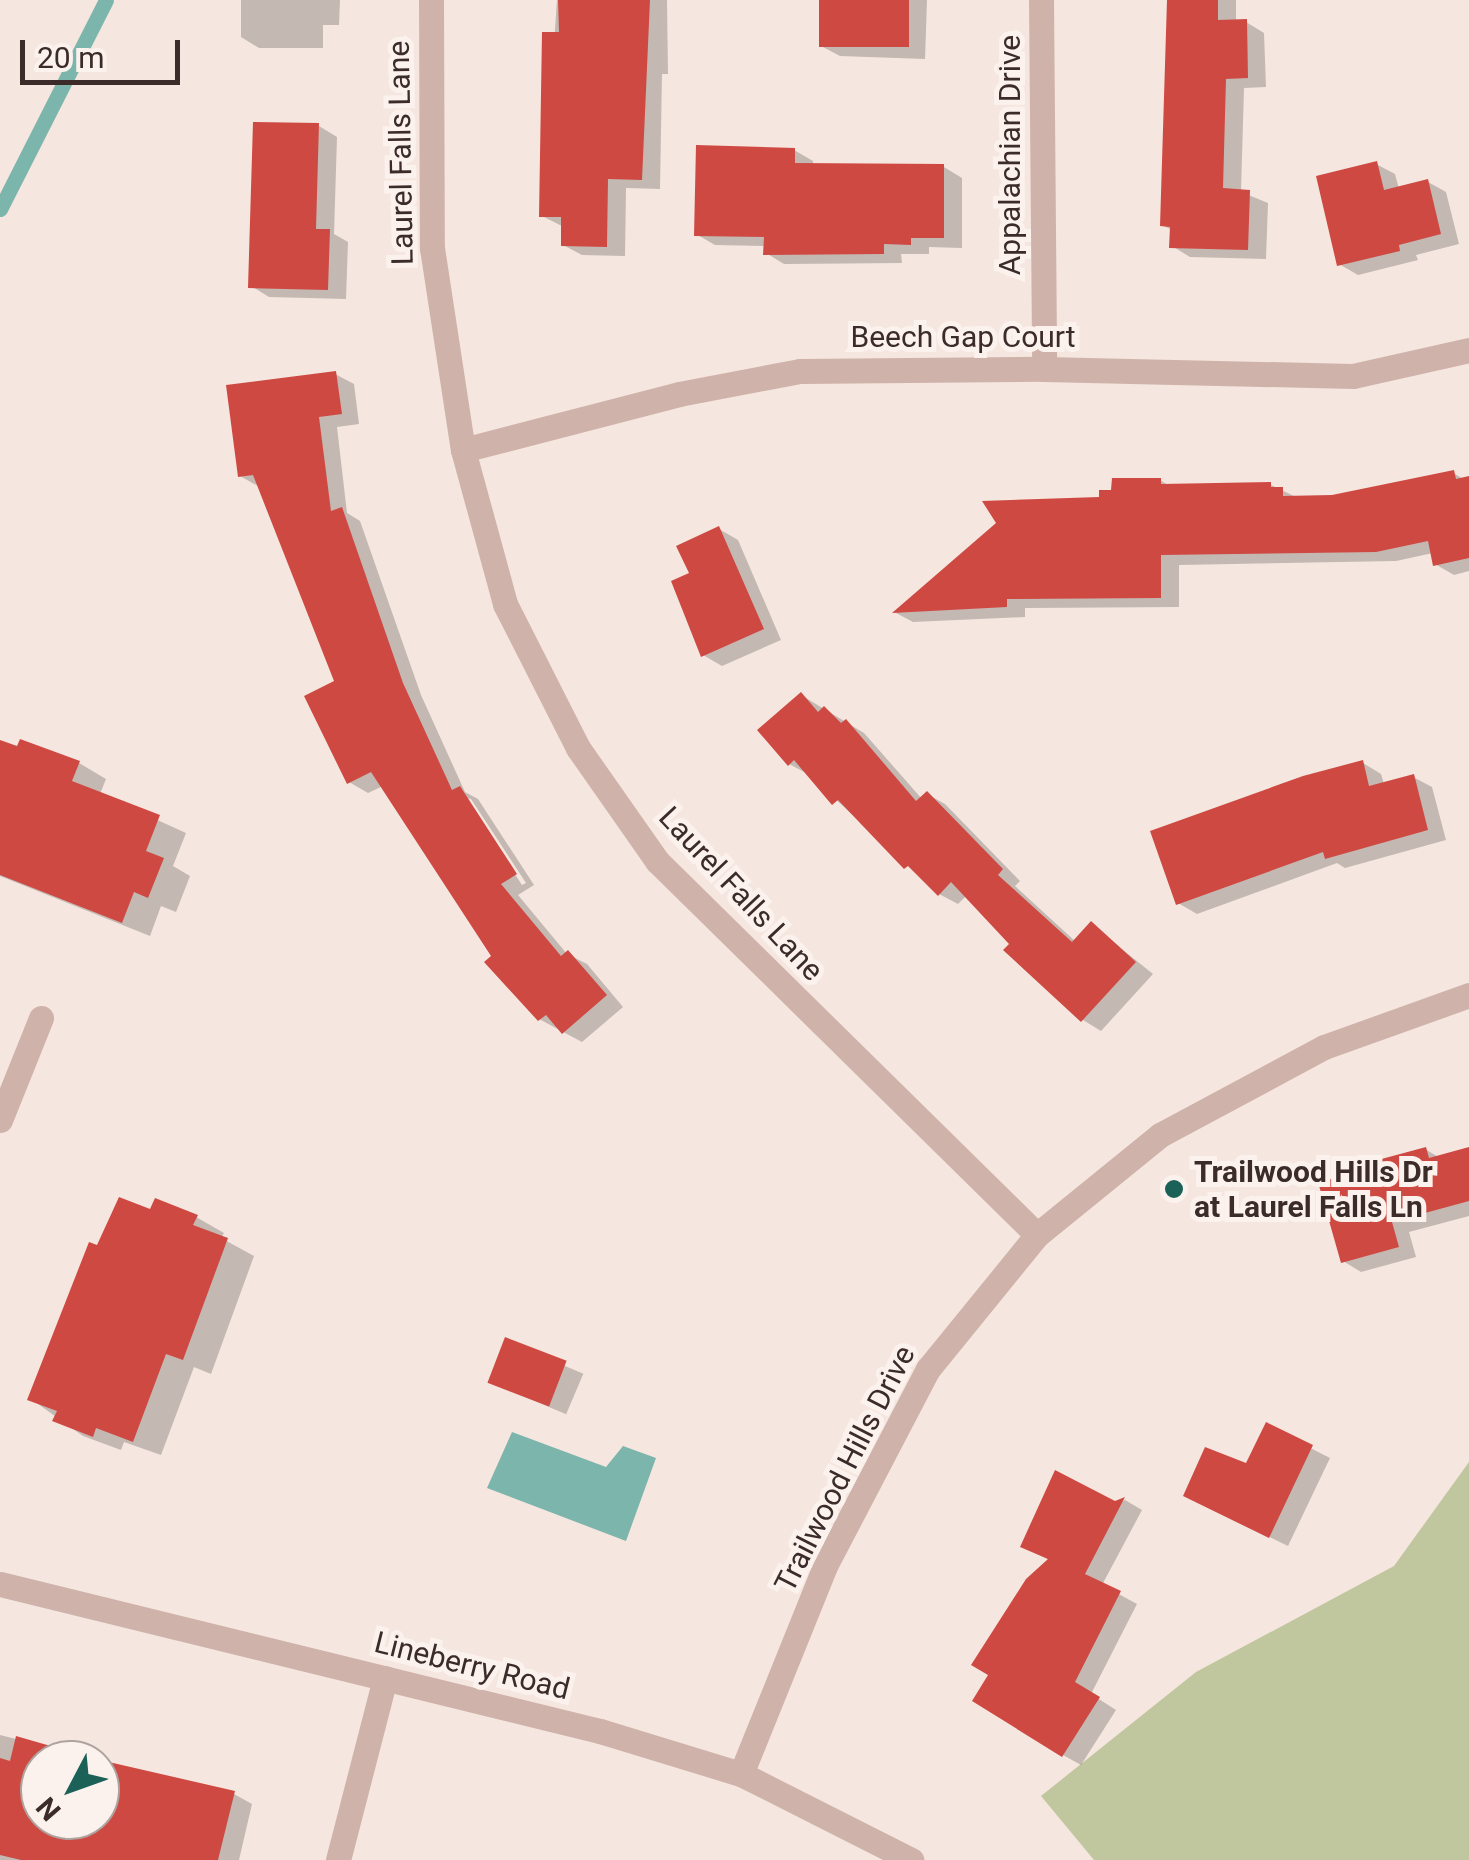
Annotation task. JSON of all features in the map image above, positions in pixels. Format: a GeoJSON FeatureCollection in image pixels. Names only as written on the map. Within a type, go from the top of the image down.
{"type":"FeatureCollection","features":[{"type":"Feature","properties":{"kind":"street","name":"Laurel Falls Lane"},"geometry":{"type":"LineString","coordinates":[[431,0],[432,248],[463,450],[505,604],[578,748],[657,861],[1037,1235]]}},
{"type":"Feature","properties":{"kind":"street","name":"Appalachian Drive"},"geometry":{"type":"LineString","coordinates":[[1041,0],[1044,368]]}},
{"type":"Feature","properties":{"kind":"street","name":"Beech Gap Court"},"geometry":{"type":"LineString","coordinates":[[463,450],[678,394],[800,370],[1044,368],[1353,376],[1469,350]]}},
{"type":"Feature","properties":{"kind":"street","name":"Trailwood Hills Drive"},"geometry":{"type":"LineString","coordinates":[[741,1774],[826,1564],[928,1369],[1037,1235],[1160,1136],[1324,1047],[1469,995]]}},
{"type":"Feature","properties":{"kind":"street"},"geometry":{"type":"LineString","coordinates":[[0,1120],[42,1018]]}},
{"type":"Feature","properties":{"kind":"street","name":"Lineberry Road"},"geometry":{"type":"LineString","coordinates":[[0,1584],[600,1730],[741,1774],[911,1860]]}},
{"type":"Feature","properties":{"kind":"street"},"geometry":{"type":"LineString","coordinates":[[338,1860],[385,1678]]}},
{"type":"Feature","properties":{"kind":"green space"},"geometry":{"type":"Polygon","coordinates":[[[1469,1462],[1469,1860],[1094,1860],[1041,1796],[1196,1672],[1394,1566],[1469,1462]]]}},
{"type":"Feature","properties":{"kind":"water"},"geometry":{"type":"Polygon","coordinates":[[[512,1432],[606,1467],[623,1446],[656,1458],[626,1541],[487,1488],[512,1432]]]}},
{"type":"Feature","properties":{"kind":"building"},"geometry":{"type":"Polygon","coordinates":[[[558,0],[650,0],[642,180],[608,179],[607,247],[561,246],[561,217],[539,217],[542,32],[559,32],[558,0]]]}},
{"type":"Feature","properties":{"kind":"building"},"geometry":{"type":"Polygon","coordinates":[[[819,0],[909,0],[909,47],[819,47],[819,0]]]}},
{"type":"Feature","properties":{"kind":"building"},"geometry":{"type":"Polygon","coordinates":[[[1167,0],[1218,0],[1218,20],[1247,19],[1248,78],[1226,79],[1223,188],[1250,190],[1248,250],[1169,248],[1170,227],[1160,226],[1167,0]]]}},
{"type":"Feature","properties":{"kind":"building"},"geometry":{"type":"Polygon","coordinates":[[[253,122],[319,123],[316,229],[330,229],[328,290],[248,288],[253,122]]]}},
{"type":"Feature","properties":{"kind":"building"},"geometry":{"type":"Polygon","coordinates":[[[696,145],[795,148],[795,163],[944,164],[944,238],[911,238],[911,245],[884,244],[884,254],[763,255],[764,237],[694,236],[696,145]]]}},
{"type":"Feature","properties":{"kind":"building"},"geometry":{"type":"Polygon","coordinates":[[[1377,161],[1384,190],[1428,179],[1441,234],[1399,245],[1400,251],[1337,266],[1316,176],[1377,161]]]}},
{"type":"Feature","properties":{"kind":"building"},"geometry":{"type":"Polygon","coordinates":[[[336,371],[342,414],[319,417],[331,511],[342,507],[403,683],[452,790],[460,786],[517,874],[501,884],[561,956],[568,950],[607,995],[562,1034],[546,1015],[538,1021],[484,962],[491,956],[371,772],[347,784],[304,696],[334,681],[253,475],[238,477],[226,385],[336,371]]]}},
{"type":"Feature","properties":{"kind":"building"},"geometry":{"type":"Polygon","coordinates":[[[1454,470],[1456,479],[1469,476],[1469,558],[1433,566],[1428,541],[1376,552],[1161,555],[1161,598],[1007,599],[1007,607],[892,613],[996,523],[982,501],[1099,497],[1099,490],[1111,490],[1112,478],[1161,478],[1161,484],[1271,482],[1271,487],[1283,487],[1283,496],[1332,495],[1454,470]]]}},
{"type":"Feature","properties":{"kind":"building"},"geometry":{"type":"Polygon","coordinates":[[[719,526],[764,629],[701,657],[671,581],[689,573],[676,546],[719,526]]]}},
{"type":"Feature","properties":{"kind":"building"},"geometry":{"type":"Polygon","coordinates":[[[801,692],[818,712],[824,706],[841,723],[846,719],[916,801],[927,791],[1003,869],[998,875],[1072,942],[1091,921],[1136,962],[1081,1022],[1003,950],[1009,944],[951,882],[938,896],[908,866],[904,869],[838,800],[832,805],[794,760],[788,766],[757,730],[801,692]]]}},
{"type":"Feature","properties":{"kind":"building"},"geometry":{"type":"Polygon","coordinates":[[[20,739],[80,761],[72,781],[160,815],[146,851],[164,858],[148,898],[134,892],[122,923],[0,875],[0,740],[17,746],[20,739]]]}},
{"type":"Feature","properties":{"kind":"building"},"geometry":{"type":"Polygon","coordinates":[[[1363,760],[1369,786],[1414,774],[1428,830],[1325,859],[1323,852],[1176,905],[1150,831],[1303,776],[1363,760]]]}},
{"type":"Feature","properties":{"kind":"building"},"geometry":{"type":"Polygon","coordinates":[[[1426,1147],[1429,1158],[1469,1147],[1469,1201],[1392,1222],[1399,1247],[1341,1263],[1318,1182],[1339,1177],[1337,1171],[1426,1147]]]}},
{"type":"Feature","properties":{"kind":"building"},"geometry":{"type":"Polygon","coordinates":[[[119,1197],[150,1209],[155,1198],[198,1215],[193,1225],[228,1238],[183,1360],[166,1354],[133,1442],[96,1428],[93,1437],[52,1421],[57,1411],[27,1400],[89,1242],[97,1245],[119,1197]]]}},
{"type":"Feature","properties":{"kind":"building"},"geometry":{"type":"Polygon","coordinates":[[[505,1337],[567,1361],[549,1406],[487,1383],[505,1337]]]}},
{"type":"Feature","properties":{"kind":"building"},"geometry":{"type":"Polygon","coordinates":[[[1266,1422],[1313,1445],[1269,1538],[1183,1496],[1205,1447],[1246,1463],[1266,1422]]]}},
{"type":"Feature","properties":{"kind":"building"},"geometry":{"type":"Polygon","coordinates":[[[1055,1470],[1115,1501],[1125,1497],[1085,1574],[1121,1591],[1075,1682],[1100,1697],[1062,1757],[972,1701],[988,1675],[971,1665],[1026,1579],[1048,1559],[1020,1547],[1055,1470]]]}},
{"type":"Feature","properties":{"kind":"building"},"geometry":{"type":"Polygon","coordinates":[[[16,1736],[30,1740],[20,1740],[20,1840],[120,1840],[120,1765],[235,1791],[218,1860],[21,1860],[0,1855],[0,1758],[10,1761],[16,1736]]]}},
{"type":"Feature","properties":{"kind":"waterway"},"geometry":{"type":"LineString","coordinates":[[0,209],[106,0]]}},
{"type":"Feature","properties":{"kind":"place","name":"Trailwood Hills Dr at Laurel Falls Ln"},"geometry":{"type":"Point","coordinates":[1174,1189]}}]}
